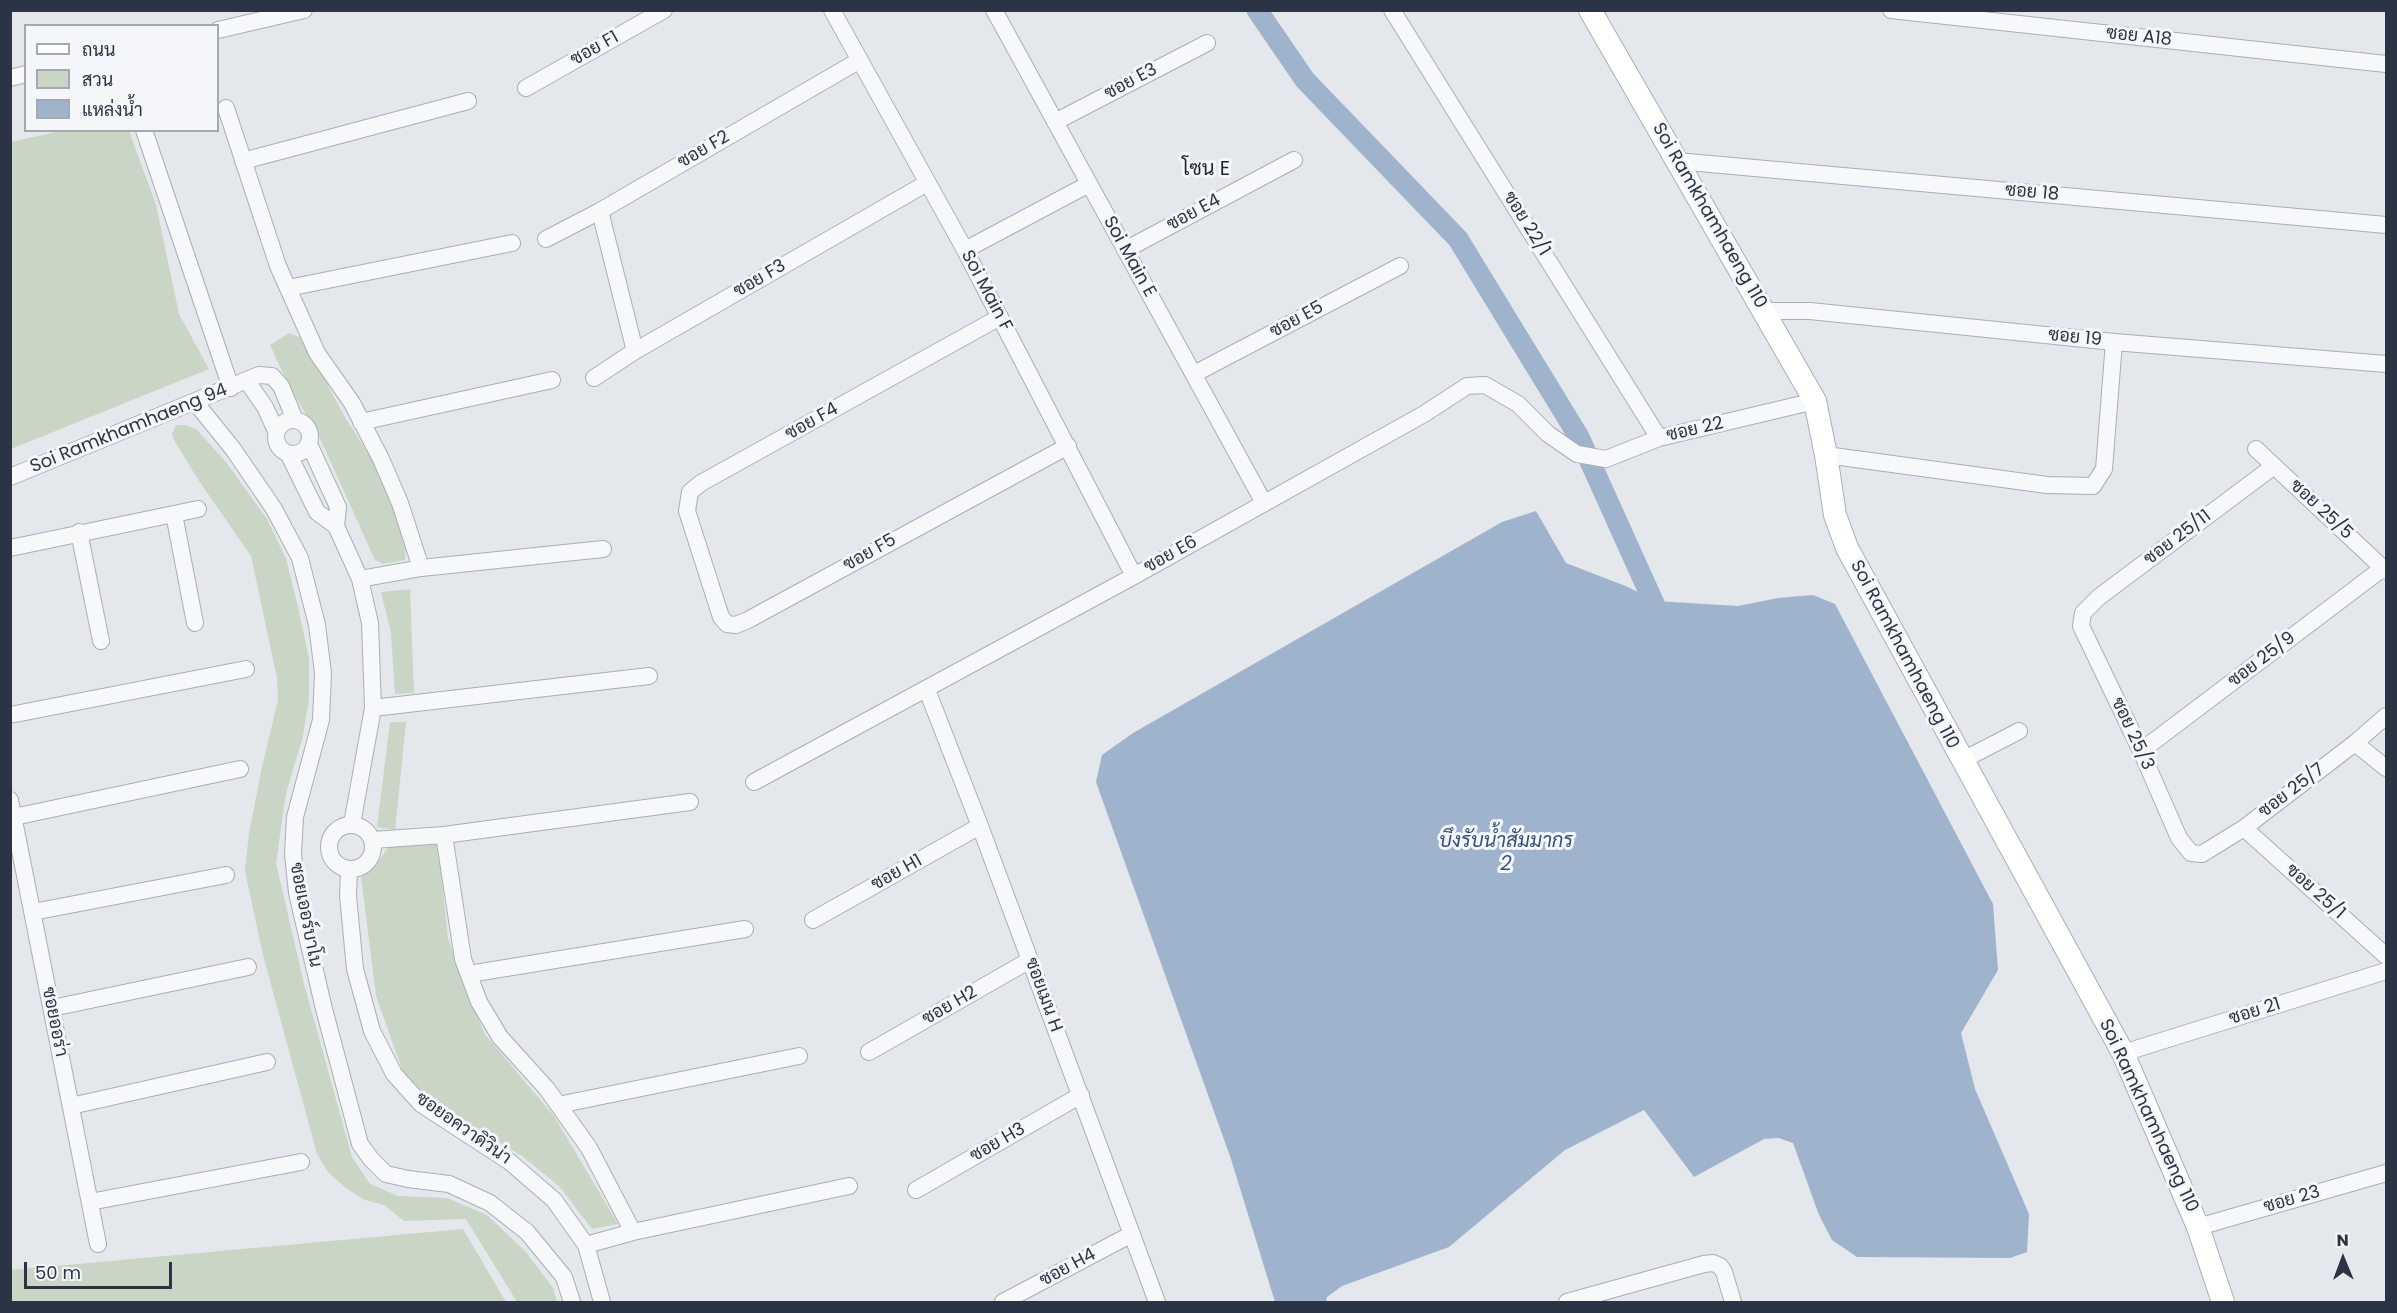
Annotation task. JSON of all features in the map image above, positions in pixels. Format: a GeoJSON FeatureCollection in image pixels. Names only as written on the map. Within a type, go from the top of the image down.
{"type":"FeatureCollection","features":[{"type":"Feature","properties":{"kind":"street"},"geometry":{"type":"LineString","coordinates":[[219,30],[304,10]]}},
{"type":"Feature","properties":{"kind":"street","name":"ซอย F1"},"geometry":{"type":"LineString","coordinates":[[526,88],[664,10]]}},
{"type":"Feature","properties":{"kind":"street","name":"Soi Main F"},"geometry":{"type":"LineString","coordinates":[[832,10],[965,250],[1134,576]]}},
{"type":"Feature","properties":{"kind":"street","name":"Soi Main E"},"geometry":{"type":"LineString","coordinates":[[994,10],[1264,503]]}},
{"type":"Feature","properties":{"kind":"street","name":"ซอย 22/1"},"geometry":{"type":"LineString","coordinates":[[1392,10],[1659,438]]}},
{"type":"Feature","properties":{"kind":"street","name":"Soi Ramkhamhaeng 110"},"geometry":{"type":"LineString","coordinates":[[1590,10],[1815,401],[1835,515],[1847,548],[2123,1053],[2199,1227],[2223,1302]]}},
{"type":"Feature","properties":{"kind":"street","name":"ซอย A18"},"geometry":{"type":"LineString","coordinates":[[1892,10],[2386,64]]}},
{"type":"Feature","properties":{"kind":"street","name":"ซอย E3"},"geometry":{"type":"LineString","coordinates":[[1056,122],[1207,43]]}},
{"type":"Feature","properties":{"kind":"street","name":"ซอย F2"},"geometry":{"type":"LineString","coordinates":[[546,239],[600,211],[860,60]]}},
{"type":"Feature","properties":{"kind":"street"},"geometry":{"type":"LineString","coordinates":[[243,160],[468,101]]}},
{"type":"Feature","properties":{"kind":"street"},"geometry":{"type":"LineString","coordinates":[[226,108],[278,266],[317,353],[362,422],[400,503],[422,568]]}},
{"type":"Feature","properties":{"kind":"street"},"geometry":{"type":"LineString","coordinates":[[145,132],[231,388]]}},
{"type":"Feature","properties":{"kind":"street","name":"ซอย E4"},"geometry":{"type":"LineString","coordinates":[[1125,250],[1294,160]]}},
{"type":"Feature","properties":{"kind":"street","name":"ซอย 18"},"geometry":{"type":"LineString","coordinates":[[1677,161],[2386,225]]}},
{"type":"Feature","properties":{"kind":"street","name":"ซอย F3"},"geometry":{"type":"LineString","coordinates":[[594,378],[635,351],[927,183]]}},
{"type":"Feature","properties":{"kind":"street"},"geometry":{"type":"LineString","coordinates":[[965,250],[1089,183]]}},
{"type":"Feature","properties":{"kind":"street"},"geometry":{"type":"LineString","coordinates":[[600,211],[635,351]]}},
{"type":"Feature","properties":{"kind":"street"},"geometry":{"type":"LineString","coordinates":[[288,288],[512,243]]}},
{"type":"Feature","properties":{"kind":"street","name":"ซอย E5"},"geometry":{"type":"LineString","coordinates":[[1194,374],[1400,266]]}},
{"type":"Feature","properties":{"kind":"street","name":"ซอย 19"},"geometry":{"type":"LineString","coordinates":[[1764,311],[1810,310],[2114,342],[2384,366]]}},
{"type":"Feature","properties":{"kind":"street","name":"ซอย F4"},"geometry":{"type":"LineString","coordinates":[[704,564],[687,511],[690,492],[701,483],[1000,317]]}},
{"type":"Feature","properties":{"kind":"street"},"geometry":{"type":"LineString","coordinates":[[1826,455],[2047,485],[2082,488],[2093,486],[2104,469],[2114,342]]}},
{"type":"Feature","properties":{"kind":"street"},"geometry":{"type":"LineString","coordinates":[[295,420],[281,387],[272,376],[259,375],[247,381],[265,407],[276,431],[277,445],[288,453],[317,512],[336,526],[360,579],[370,623],[373,708],[352,824]]}},
{"type":"Feature","properties":{"kind":"street"},"geometry":{"type":"LineString","coordinates":[[362,422],[552,380]]}},
{"type":"Feature","properties":{"kind":"street","name":"Soi Ramkhamhaeng 94"},"geometry":{"type":"LineString","coordinates":[[10,477],[247,381]]}},
{"type":"Feature","properties":{"kind":"street","name":"ซอย E6"},"geometry":{"type":"LineString","coordinates":[[754,782],[1134,576],[1424,414],[1467,387],[1485,385],[1518,404],[1548,434],[1577,454]]}},
{"type":"Feature","properties":{"kind":"street","name":"ซอย 22"},"geometry":{"type":"LineString","coordinates":[[1577,454],[1604,458],[1659,438],[1815,401]]}},
{"type":"Feature","properties":{"kind":"street","name":"ซอยเออร์บาโน"},"geometry":{"type":"LineString","coordinates":[[195,402],[233,449],[274,509],[300,558],[316,625],[323,673],[321,720],[295,817],[293,854],[297,893],[324,1009],[360,1144],[386,1174],[449,1184],[490,1203],[535,1241],[564,1277],[572,1302]]}},
{"type":"Feature","properties":{"kind":"street"},"geometry":{"type":"LineString","coordinates":[[276,431],[286,421],[295,420],[308,427],[309,444],[338,507],[336,526]]}},
{"type":"Feature","properties":{"kind":"street"},"geometry":{"type":"LineString","coordinates":[[288,453],[301,452],[309,444]]}},
{"type":"Feature","properties":{"kind":"street","name":"ซอย F5"},"geometry":{"type":"LineString","coordinates":[[704,564],[721,617],[727,624],[736,625],[1068,446]]}},
{"type":"Feature","properties":{"kind":"street","name":"ซอย 25/5"},"geometry":{"type":"LineString","coordinates":[[2256,449],[2385,570]]}},
{"type":"Feature","properties":{"kind":"street","name":"ซอย 25/11"},"geometry":{"type":"LineString","coordinates":[[2084,613],[2098,597],[2274,466]]}},
{"type":"Feature","properties":{"kind":"street"},"geometry":{"type":"LineString","coordinates":[[10,548],[198,509]]}},
{"type":"Feature","properties":{"kind":"street"},"geometry":{"type":"LineString","coordinates":[[174,514],[195,622]]}},
{"type":"Feature","properties":{"kind":"street"},"geometry":{"type":"LineString","coordinates":[[79,532],[101,641]]}},
{"type":"Feature","properties":{"kind":"street"},"geometry":{"type":"LineString","coordinates":[[360,579],[422,568],[603,549]]}},
{"type":"Feature","properties":{"kind":"street","name":"ซอย 25/9"},"geometry":{"type":"LineString","coordinates":[[2141,751],[2385,570]]}},
{"type":"Feature","properties":{"kind":"street","name":"ซอย 25/3"},"geometry":{"type":"LineString","coordinates":[[2084,613],[2081,626],[2141,751],[2179,838],[2191,853]]}},
{"type":"Feature","properties":{"kind":"street"},"geometry":{"type":"LineString","coordinates":[[10,715],[246,669]]}},
{"type":"Feature","properties":{"kind":"street"},"geometry":{"type":"LineString","coordinates":[[373,708],[649,676]]}},
{"type":"Feature","properties":{"kind":"street","name":"ซอยเมน H"},"geometry":{"type":"LineString","coordinates":[[927,690],[1157,1302]]}},
{"type":"Feature","properties":{"kind":"street","name":"ซอย 25/7"},"geometry":{"type":"LineString","coordinates":[[2191,853],[2202,854],[2244,828],[2355,743],[2386,716]]}},
{"type":"Feature","properties":{"kind":"street"},"geometry":{"type":"LineString","coordinates":[[1961,760],[2019,731]]}},
{"type":"Feature","properties":{"kind":"street"},"geometry":{"type":"LineString","coordinates":[[2355,743],[2386,768]]}},
{"type":"Feature","properties":{"kind":"street"},"geometry":{"type":"LineString","coordinates":[[14,817],[240,769]]}},
{"type":"Feature","properties":{"kind":"street","name":"ซอยออร่า"},"geometry":{"type":"LineString","coordinates":[[10,800],[98,1244]]}},
{"type":"Feature","properties":{"kind":"street"},"geometry":{"type":"LineString","coordinates":[[373,840],[444,835],[690,802]]}},
{"type":"Feature","properties":{"kind":"street"},"geometry":{"type":"LineString","coordinates":[[352,824],[365,829],[373,840],[374,847],[368,861],[349,869],[342,867],[331,856],[329,841],[338,829],[352,824]]}},
{"type":"Feature","properties":{"kind":"street","name":"ซอย H1"},"geometry":{"type":"LineString","coordinates":[[813,920],[980,826]]}},
{"type":"Feature","properties":{"kind":"street","name":"ซอย 25/1"},"geometry":{"type":"LineString","coordinates":[[2244,828],[2386,956]]}},
{"type":"Feature","properties":{"kind":"street"},"geometry":{"type":"LineString","coordinates":[[444,835],[463,959],[479,1002],[500,1037],[547,1089],[589,1148],[633,1232]]}},
{"type":"Feature","properties":{"kind":"street","name":"ซอยอควาดิวิน่า"},"geometry":{"type":"LineString","coordinates":[[349,869],[348,896],[355,969],[372,1031],[394,1074],[421,1104],[510,1162],[554,1200],[586,1245],[602,1302]]}},
{"type":"Feature","properties":{"kind":"street"},"geometry":{"type":"LineString","coordinates":[[33,912],[226,874]]}},
{"type":"Feature","properties":{"kind":"street"},"geometry":{"type":"LineString","coordinates":[[469,974],[745,929]]}},
{"type":"Feature","properties":{"kind":"street","name":"ซอย H2"},"geometry":{"type":"LineString","coordinates":[[869,1052],[1030,960]]}},
{"type":"Feature","properties":{"kind":"street"},"geometry":{"type":"LineString","coordinates":[[52,1008],[248,968]]}},
{"type":"Feature","properties":{"kind":"street","name":"ซอย 21"},"geometry":{"type":"LineString","coordinates":[[2123,1053],[2386,971]]}},
{"type":"Feature","properties":{"kind":"street"},"geometry":{"type":"LineString","coordinates":[[558,1105],[799,1056]]}},
{"type":"Feature","properties":{"kind":"street"},"geometry":{"type":"LineString","coordinates":[[71,1106],[267,1062]]}},
{"type":"Feature","properties":{"kind":"street","name":"ซอย H3"},"geometry":{"type":"LineString","coordinates":[[916,1190],[1080,1095]]}},
{"type":"Feature","properties":{"kind":"street"},"geometry":{"type":"LineString","coordinates":[[90,1202],[302,1162]]}},
{"type":"Feature","properties":{"kind":"street","name":"ซอย 23"},"geometry":{"type":"LineString","coordinates":[[2199,1227],[2386,1173]]}},
{"type":"Feature","properties":{"kind":"street"},"geometry":{"type":"LineString","coordinates":[[586,1245],[633,1232],[849,1186]]}},
{"type":"Feature","properties":{"kind":"street","name":"ซอย H4"},"geometry":{"type":"LineString","coordinates":[[1003,1302],[1132,1234]]}},
{"type":"Feature","properties":{"kind":"street"},"geometry":{"type":"LineString","coordinates":[[1567,1302],[1713,1263],[1724,1272],[1733,1302]]}},
{"type":"Feature","properties":{"kind":"green space"},"geometry":{"type":"Polygon","coordinates":[[[56,132],[129,132],[156,205],[179,314],[209,369],[11,449],[11,142],[56,132]]]}},
{"type":"Feature","properties":{"kind":"green space"},"geometry":{"type":"Polygon","coordinates":[[[289,333],[302,338],[346,419],[379,470],[400,524],[406,547],[405,560],[383,564],[375,560],[319,436],[289,386],[270,345],[289,333]]]}},
{"type":"Feature","properties":{"kind":"green space"},"geometry":{"type":"Polygon","coordinates":[[[176,425],[196,429],[226,462],[267,519],[286,559],[298,607],[309,658],[309,699],[303,736],[286,793],[276,863],[304,984],[352,1157],[370,1184],[398,1196],[447,1198],[487,1215],[526,1252],[553,1288],[557,1302],[517,1302],[466,1219],[404,1221],[384,1205],[365,1200],[347,1189],[328,1172],[317,1154],[263,955],[245,871],[249,833],[278,700],[277,678],[251,556],[197,478],[174,440],[172,434],[176,425]]]}},
{"type":"Feature","properties":{"kind":"green space"},"geometry":{"type":"Polygon","coordinates":[[[410,589],[414,693],[395,694],[391,633],[381,592],[410,589]]]}},
{"type":"Feature","properties":{"kind":"green space"},"geometry":{"type":"Polygon","coordinates":[[[390,722],[406,722],[395,830],[377,827],[390,722]]]}},
{"type":"Feature","properties":{"kind":"green space"},"geometry":{"type":"Polygon","coordinates":[[[390,844],[438,844],[448,939],[484,1033],[554,1116],[618,1224],[592,1229],[559,1186],[522,1156],[435,1104],[403,1072],[376,996],[361,877],[379,861],[390,844]]]}},
{"type":"Feature","properties":{"kind":"green space"},"geometry":{"type":"Polygon","coordinates":[[[463,1229],[506,1302],[11,1302],[11,1270],[463,1229]]]}},
{"type":"Feature","properties":{"kind":"water","name":"บึงรับน้ำสัมมากร 2"},"geometry":{"type":"Polygon","coordinates":[[[1536,511],[1566,563],[1628,587],[1655,601],[1738,606],[1778,598],[1813,595],[1835,604],[1993,904],[1998,970],[1961,1033],[1975,1089],[2029,1214],[2027,1252],[2010,1258],[1857,1257],[1832,1240],[1819,1215],[1793,1143],[1779,1138],[1764,1139],[1694,1177],[1644,1110],[1565,1150],[1449,1247],[1342,1286],[1327,1297],[1326,1302],[1275,1302],[1231,1159],[1096,782],[1102,755],[1133,733],[1502,522],[1536,511]]]}},
{"type":"Feature","properties":{"kind":"waterway"},"geometry":{"type":"LineString","coordinates":[[1257,10],[1305,80],[1458,239],[1579,437],[1657,610],[1652,626]]}},
{"type":"Feature","properties":{"kind":"district","name":"โซน E"},"geometry":{"type":"Point","coordinates":[1206,170]}}]}
